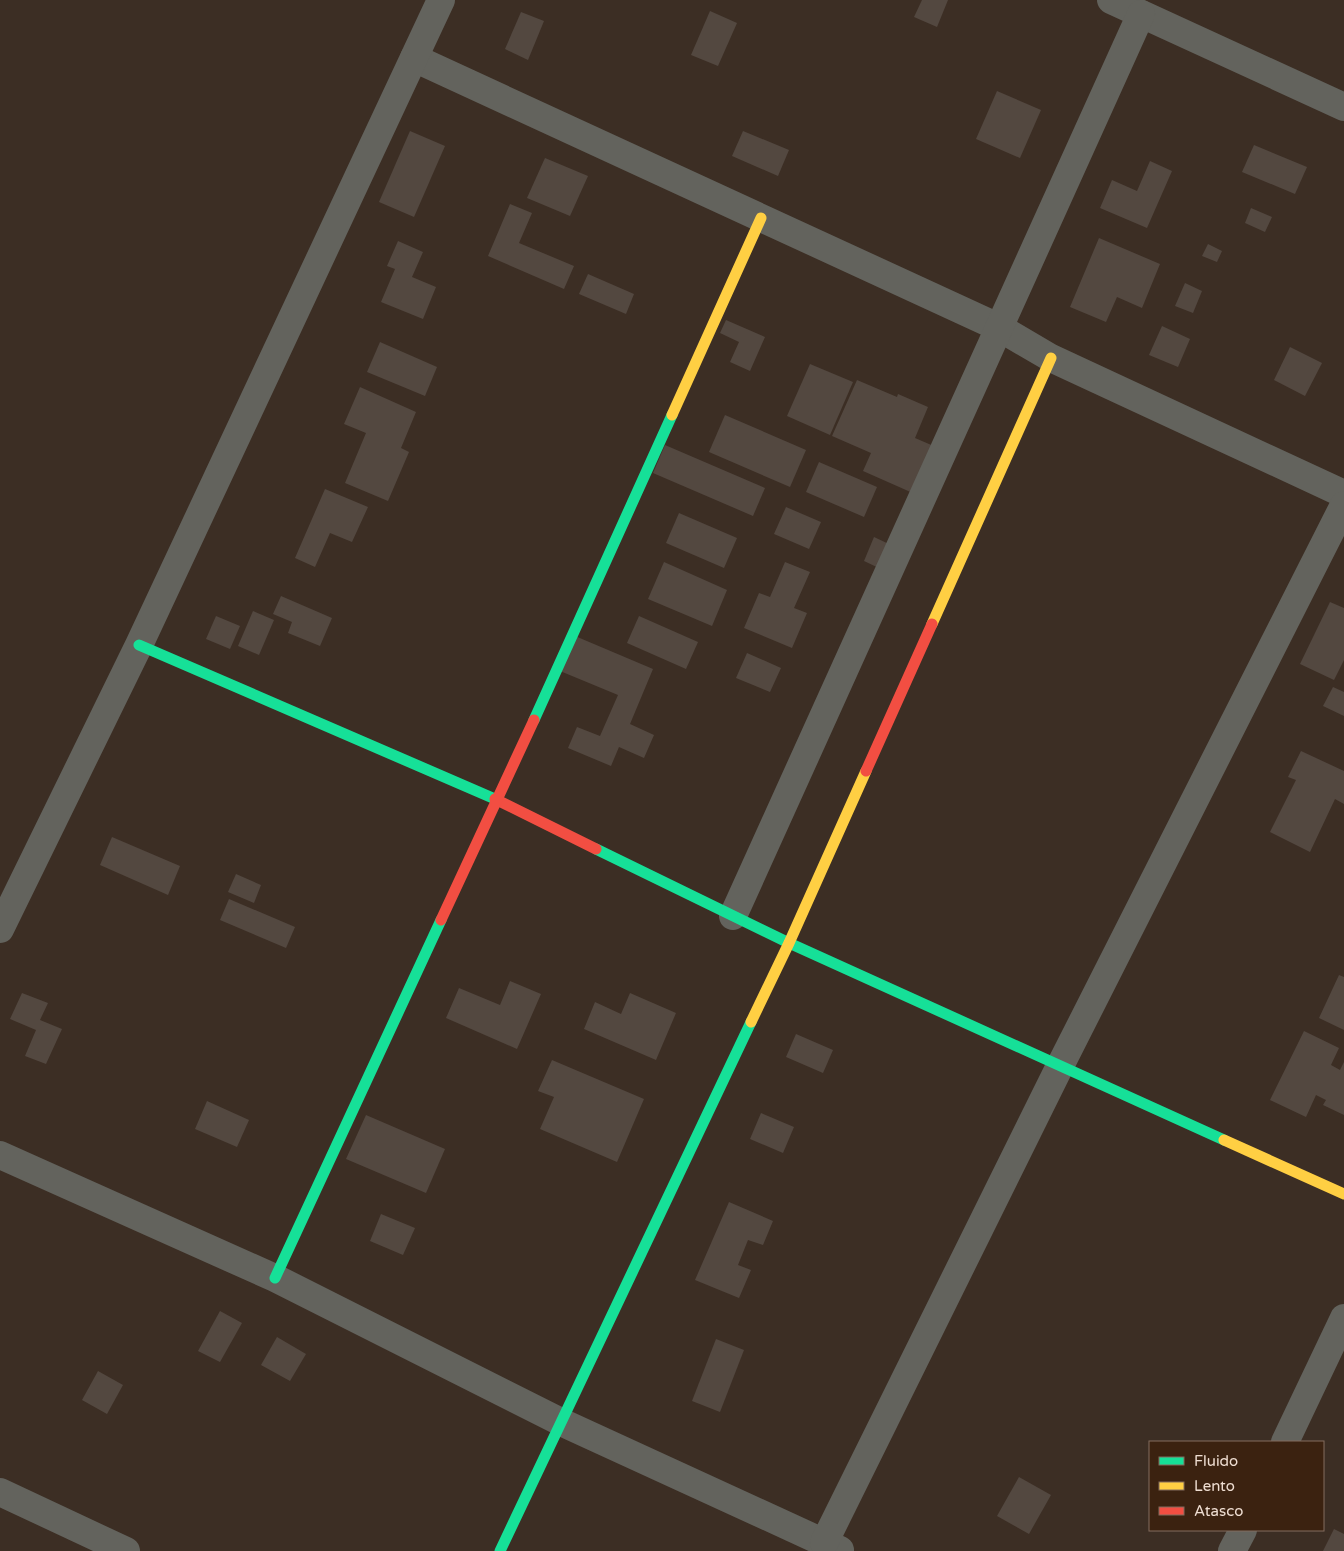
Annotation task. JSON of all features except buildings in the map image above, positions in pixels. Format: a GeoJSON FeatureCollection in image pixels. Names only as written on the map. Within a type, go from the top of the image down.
{"type":"FeatureCollection","features":[{"type":"Feature","properties":{"kind":"street"},"geometry":{"type":"LineString","coordinates":[[0,929],[139,645],[441,0]]}},
{"type":"Feature","properties":{"kind":"street"},"geometry":{"type":"LineString","coordinates":[[1111,0],[1344,107]]}},
{"type":"Feature","properties":{"kind":"street"},"geometry":{"type":"LineString","coordinates":[[733,916],[1141,14]]}},
{"type":"Feature","properties":{"kind":"street"},"geometry":{"type":"LineString","coordinates":[[414,58],[999,328],[1051,358],[1344,494]]}},
{"type":"Feature","properties":{"kind":"street"},"geometry":{"type":"LineString","coordinates":[[275,1278],[497,800],[761,218]]}},
{"type":"Feature","properties":{"kind":"street"},"geometry":{"type":"LineString","coordinates":[[500,1551],[788,943],[1051,358]]}},
{"type":"Feature","properties":{"kind":"street"},"geometry":{"type":"LineString","coordinates":[[0,1155],[275,1278],[561,1422],[833,1547],[1060,1066],[1344,505]]}},
{"type":"Feature","properties":{"kind":"street"},"geometry":{"type":"LineString","coordinates":[[139,645],[497,800],[788,943],[1344,1194]]}},
{"type":"Feature","properties":{"kind":"street"},"geometry":{"type":"LineString","coordinates":[[1285,1441],[1344,1318]]}},
{"type":"Feature","properties":{"kind":"street"},"geometry":{"type":"LineString","coordinates":[[0,1492],[126,1551]]}},
{"type":"Feature","properties":{"kind":"street"},"geometry":{"type":"LineString","coordinates":[[1232,1551],[1242,1531]]}},
{"type":"Feature","properties":{"kind":"traffic: fast"},"geometry":{"type":"LineString","coordinates":[[534,720],[672,415]]}},
{"type":"Feature","properties":{"kind":"traffic: fast"},"geometry":{"type":"LineString","coordinates":[[139,645],[495,799]]}},
{"type":"Feature","properties":{"kind":"traffic: fast"},"geometry":{"type":"LineString","coordinates":[[596,849],[789,943],[1224,1140]]}},
{"type":"Feature","properties":{"kind":"traffic: fast"},"geometry":{"type":"LineString","coordinates":[[275,1278],[441,920]]}},
{"type":"Feature","properties":{"kind":"traffic: fast"},"geometry":{"type":"LineString","coordinates":[[500,1551],[751,1022]]}},
{"type":"Feature","properties":{"kind":"traffic: slow"},"geometry":{"type":"LineString","coordinates":[[672,415],[761,218]]}},
{"type":"Feature","properties":{"kind":"traffic: slow"},"geometry":{"type":"LineString","coordinates":[[932,624],[1051,358]]}},
{"type":"Feature","properties":{"kind":"traffic: slow"},"geometry":{"type":"LineString","coordinates":[[751,1022],[789,943],[866,771]]}},
{"type":"Feature","properties":{"kind":"traffic: slow"},"geometry":{"type":"LineString","coordinates":[[1224,1140],[1344,1194]]}},
{"type":"Feature","properties":{"kind":"traffic: jam"},"geometry":{"type":"LineString","coordinates":[[866,771],[932,624]]}},
{"type":"Feature","properties":{"kind":"traffic: jam"},"geometry":{"type":"LineString","coordinates":[[441,920],[534,720]]}},
{"type":"Feature","properties":{"kind":"traffic: jam"},"geometry":{"type":"LineString","coordinates":[[495,799],[596,849]]}}]}
